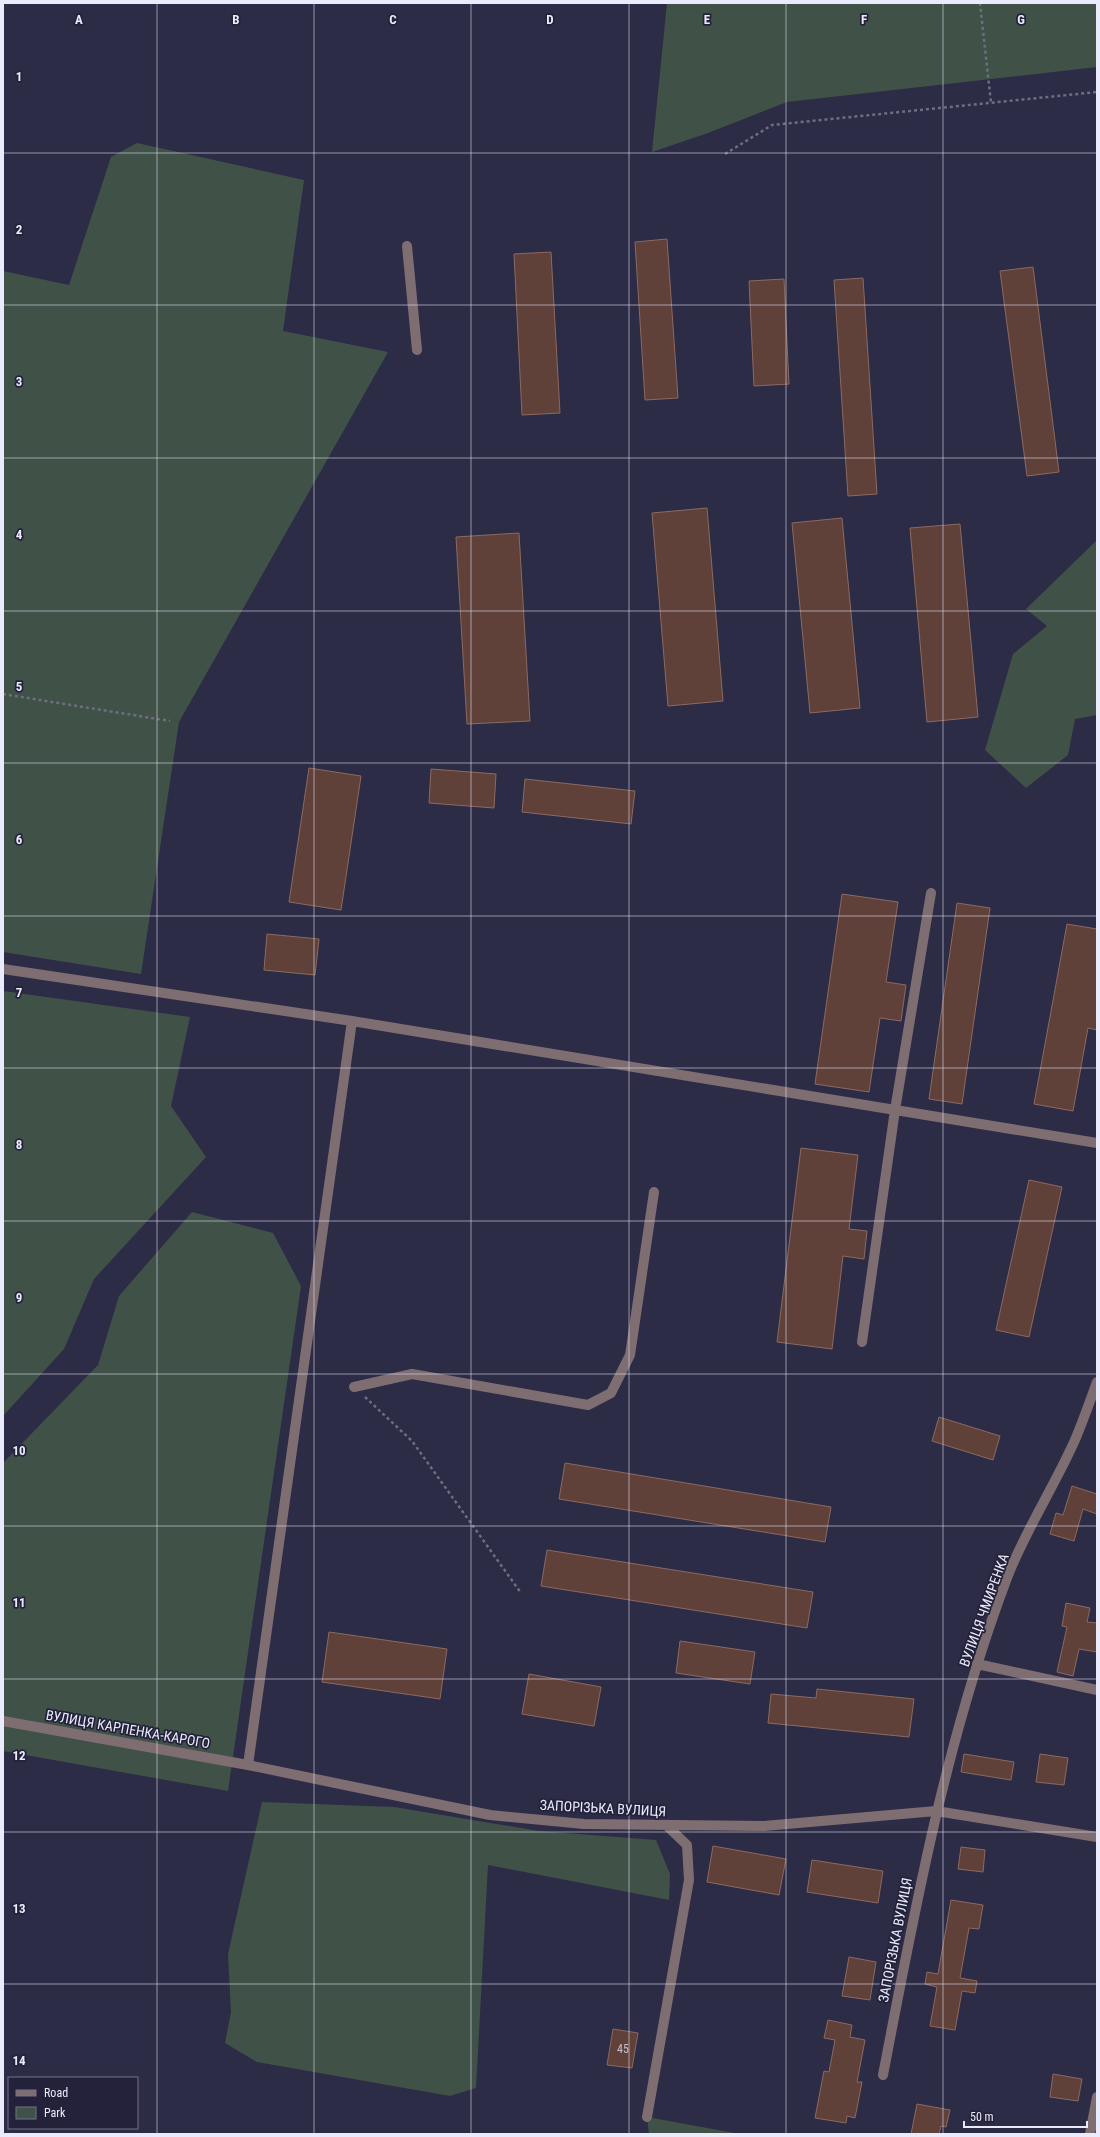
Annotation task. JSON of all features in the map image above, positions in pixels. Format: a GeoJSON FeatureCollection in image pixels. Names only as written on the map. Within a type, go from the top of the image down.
{"type":"FeatureCollection","features":[{"type":"Feature","properties":{"kind":"street"},"geometry":{"type":"LineString","coordinates":[[407,246],[417,350]]}},
{"type":"Feature","properties":{"kind":"street"},"geometry":{"type":"LineString","coordinates":[[862,1342],[896,1110],[931,893]]}},
{"type":"Feature","properties":{"kind":"street"},"geometry":{"type":"LineString","coordinates":[[3,969],[352,1021],[1097,1143]]}},
{"type":"Feature","properties":{"kind":"street"},"geometry":{"type":"LineString","coordinates":[[248,1765],[352,1021]]}},
{"type":"Feature","properties":{"kind":"street"},"geometry":{"type":"LineString","coordinates":[[354,1387],[412,1374],[588,1405],[611,1393],[630,1356],[654,1192]]}},
{"type":"Feature","properties":{"kind":"street","name":"ВУЛИЦЯ ЧМИРЕНКА"},"geometry":{"type":"LineString","coordinates":[[936,1811],[977,1664],[1008,1576],[1075,1440],[1097,1382]]}},
{"type":"Feature","properties":{"kind":"street"},"geometry":{"type":"LineString","coordinates":[[977,1664],[1097,1690]]}},
{"type":"Feature","properties":{"kind":"street","name":"ВУЛИЦЯ КАРПЕНКА-КАРОГО"},"geometry":{"type":"LineString","coordinates":[[3,1721],[248,1765]]}},
{"type":"Feature","properties":{"kind":"street","name":"ЗАПОРІЗЬКА ВУЛИЦЯ"},"geometry":{"type":"LineString","coordinates":[[248,1765],[490,1814],[584,1824],[764,1826],[936,1811],[1097,1837]]}},
{"type":"Feature","properties":{"kind":"street","name":"ЗАПОРІЗЬКА ВУЛИЦЯ"},"geometry":{"type":"LineString","coordinates":[[883,2075],[909,1939],[936,1811]]}},
{"type":"Feature","properties":{"kind":"street"},"geometry":{"type":"LineString","coordinates":[[647,2117],[689,1880],[687,1845],[666,1825]]}},
{"type":"Feature","properties":{"kind":"street"},"geometry":{"type":"LineString","coordinates":[[1090,2134],[1097,2097]]}},
{"type":"Feature","properties":{"kind":"path"},"geometry":{"type":"LineString","coordinates":[[980,3],[991,103]]}},
{"type":"Feature","properties":{"kind":"path"},"geometry":{"type":"LineString","coordinates":[[725,154],[772,125],[1097,92]]}},
{"type":"Feature","properties":{"kind":"path"},"geometry":{"type":"LineString","coordinates":[[3,694],[170,721]]}},
{"type":"Feature","properties":{"kind":"path"},"geometry":{"type":"LineString","coordinates":[[354,1387],[412,1441],[521,1592]]}},
{"type":"Feature","properties":{"kind":"green space"},"geometry":{"type":"Polygon","coordinates":[[[667,3],[1097,3],[1097,67],[787,102],[708,133],[652,152],[667,3]]]}},
{"type":"Feature","properties":{"kind":"green space"},"geometry":{"type":"Polygon","coordinates":[[[137,143],[304,180],[283,331],[388,352],[179,722],[141,974],[3,952],[3,271],[69,285],[111,157],[137,143]]]}},
{"type":"Feature","properties":{"kind":"green space"},"geometry":{"type":"Polygon","coordinates":[[[1097,540],[1097,715],[1075,719],[1068,755],[1026,788],[985,750],[1013,654],[1047,626],[1026,609],[1097,540]]]}},
{"type":"Feature","properties":{"kind":"green space"},"geometry":{"type":"Polygon","coordinates":[[[3,991],[190,1017],[171,1106],[206,1157],[94,1279],[64,1349],[3,1416],[3,991]]]}},
{"type":"Feature","properties":{"kind":"green space"},"geometry":{"type":"Polygon","coordinates":[[[192,1212],[273,1233],[301,1286],[228,1791],[3,1751],[3,1463],[98,1365],[119,1296],[192,1212]]]}},
{"type":"Feature","properties":{"kind":"green space"},"geometry":{"type":"Polygon","coordinates":[[[262,1802],[394,1807],[539,1831],[656,1840],[670,1874],[669,1900],[488,1865],[476,2088],[450,2096],[257,2062],[225,2043],[231,2012],[228,1954],[262,1802]]]}},
{"type":"Feature","properties":{"kind":"green space"},"geometry":{"type":"Polygon","coordinates":[[[647,2117],[740,2134],[649,2134],[647,2117]]]}},
{"type":"Feature","properties":{"kind":"building"},"geometry":{"type":"Polygon","coordinates":[[[667,239],[678,398],[645,400],[635,242],[667,239]]]}},
{"type":"Feature","properties":{"kind":"building"},"geometry":{"type":"Polygon","coordinates":[[[551,252],[560,413],[522,415],[514,254],[551,252]]]}},
{"type":"Feature","properties":{"kind":"building"},"geometry":{"type":"Polygon","coordinates":[[[1033,267],[1059,472],[1027,476],[1000,271],[1033,267]]]}},
{"type":"Feature","properties":{"kind":"building"},"geometry":{"type":"Polygon","coordinates":[[[863,278],[877,494],[848,496],[834,280],[863,278]]]}},
{"type":"Feature","properties":{"kind":"building"},"geometry":{"type":"Polygon","coordinates":[[[784,279],[789,384],[754,386],[749,281],[784,279]]]}},
{"type":"Feature","properties":{"kind":"building"},"geometry":{"type":"Polygon","coordinates":[[[707,508],[723,701],[668,706],[652,513],[707,508]]]}},
{"type":"Feature","properties":{"kind":"building"},"geometry":{"type":"Polygon","coordinates":[[[842,518],[860,708],[810,713],[792,523],[842,518]]]}},
{"type":"Feature","properties":{"kind":"building"},"geometry":{"type":"Polygon","coordinates":[[[960,524],[978,717],[927,722],[910,528],[960,524]]]}},
{"type":"Feature","properties":{"kind":"building"},"geometry":{"type":"Polygon","coordinates":[[[519,533],[530,721],[467,724],[456,537],[519,533]]]}},
{"type":"Feature","properties":{"kind":"building"},"geometry":{"type":"Polygon","coordinates":[[[309,768],[361,776],[341,910],[289,902],[309,768]]]}},
{"type":"Feature","properties":{"kind":"building"},"geometry":{"type":"Polygon","coordinates":[[[431,769],[496,774],[494,808],[429,803],[431,769]]]}},
{"type":"Feature","properties":{"kind":"building"},"geometry":{"type":"Polygon","coordinates":[[[525,779],[635,791],[631,824],[522,812],[525,779]]]}},
{"type":"Feature","properties":{"kind":"building"},"geometry":{"type":"Polygon","coordinates":[[[842,894],[898,902],[886,982],[906,985],[901,1021],[880,1018],[869,1092],[815,1084],[842,894]]]}},
{"type":"Feature","properties":{"kind":"building"},"geometry":{"type":"Polygon","coordinates":[[[957,903],[990,908],[962,1104],[929,1099],[957,903]]]}},
{"type":"Feature","properties":{"kind":"building"},"geometry":{"type":"Polygon","coordinates":[[[1067,924],[1097,929],[1097,1030],[1088,1028],[1073,1111],[1034,1104],[1067,924]]]}},
{"type":"Feature","properties":{"kind":"building"},"geometry":{"type":"Polygon","coordinates":[[[267,934],[319,939],[315,975],[264,970],[267,934]]]}},
{"type":"Feature","properties":{"kind":"building"},"geometry":{"type":"Polygon","coordinates":[[[801,1148],[858,1155],[849,1229],[867,1231],[864,1259],[843,1256],[832,1349],[777,1342],[801,1148]]]}},
{"type":"Feature","properties":{"kind":"building"},"geometry":{"type":"Polygon","coordinates":[[[1029,1180],[1062,1187],[1029,1337],[996,1330],[1029,1180]]]}},
{"type":"Feature","properties":{"kind":"building"},"geometry":{"type":"Polygon","coordinates":[[[939,1417],[1000,1436],[993,1460],[932,1441],[939,1417]]]}},
{"type":"Feature","properties":{"kind":"building"},"geometry":{"type":"Polygon","coordinates":[[[565,1463],[831,1507],[825,1542],[559,1499],[565,1463]]]}},
{"type":"Feature","properties":{"kind":"building"},"geometry":{"type":"Polygon","coordinates":[[[1072,1486],[1097,1494],[1097,1514],[1083,1509],[1074,1541],[1050,1534],[1056,1513],[1063,1515],[1072,1486]]]}},
{"type":"Feature","properties":{"kind":"building"},"geometry":{"type":"Polygon","coordinates":[[[547,1550],[813,1592],[807,1628],[541,1586],[547,1550]]]}},
{"type":"Feature","properties":{"kind":"building"},"geometry":{"type":"Polygon","coordinates":[[[1066,1603],[1090,1608],[1087,1622],[1097,1623],[1097,1652],[1079,1649],[1073,1676],[1057,1672],[1067,1627],[1062,1626],[1066,1603]]]}},
{"type":"Feature","properties":{"kind":"building"},"geometry":{"type":"Polygon","coordinates":[[[329,1632],[447,1649],[440,1699],[322,1682],[329,1632]]]}},
{"type":"Feature","properties":{"kind":"building"},"geometry":{"type":"Polygon","coordinates":[[[680,1641],[755,1652],[750,1684],[676,1673],[680,1641]]]}},
{"type":"Feature","properties":{"kind":"building"},"geometry":{"type":"Polygon","coordinates":[[[529,1674],[601,1687],[594,1726],[522,1714],[529,1674]]]}},
{"type":"Feature","properties":{"kind":"building"},"geometry":{"type":"Polygon","coordinates":[[[817,1689],[914,1699],[909,1737],[768,1723],[771,1694],[816,1698],[817,1689]]]}},
{"type":"Feature","properties":{"kind":"building"},"geometry":{"type":"Polygon","coordinates":[[[964,1754],[1014,1762],[1011,1780],[961,1772],[964,1754]]]}},
{"type":"Feature","properties":{"kind":"building"},"geometry":{"type":"Polygon","coordinates":[[[1040,1754],[1068,1758],[1064,1785],[1036,1782],[1040,1754]]]}},
{"type":"Feature","properties":{"kind":"building"},"geometry":{"type":"Polygon","coordinates":[[[713,1846],[786,1859],[779,1895],[707,1882],[713,1846]]]}},
{"type":"Feature","properties":{"kind":"building"},"geometry":{"type":"Polygon","coordinates":[[[961,1847],[985,1850],[983,1872],[958,1869],[961,1847]]]}},
{"type":"Feature","properties":{"kind":"building"},"geometry":{"type":"Polygon","coordinates":[[[812,1860],[883,1871],[878,1903],[807,1892],[812,1860]]]}},
{"type":"Feature","properties":{"kind":"building"},"geometry":{"type":"Polygon","coordinates":[[[951,1900],[983,1905],[979,1929],[969,1928],[960,1978],[977,1981],[975,1993],[962,1991],[955,2030],[930,2026],[937,1987],[925,1984],[927,1972],[938,1974],[951,1900]]]}},
{"type":"Feature","properties":{"kind":"building"},"geometry":{"type":"Polygon","coordinates":[[[849,1957],[876,1962],[870,2000],[842,1996],[849,1957]]]}},
{"type":"Feature","properties":{"kind":"building"},"geometry":{"type":"Polygon","coordinates":[[[828,2020],[852,2025],[850,2037],[865,2040],[857,2082],[862,2082],[855,2118],[847,2116],[846,2123],[815,2118],[824,2071],[829,2072],[835,2040],[824,2038],[828,2020]]]}},
{"type":"Feature","properties":{"kind":"building"},"geometry":{"type":"Polygon","coordinates":[[[613,2029],[638,2033],[632,2068],[607,2065],[613,2029]]]}},
{"type":"Feature","properties":{"kind":"building"},"geometry":{"type":"Polygon","coordinates":[[[1053,2074],[1082,2079],[1078,2101],[1050,2097],[1053,2074]]]}},
{"type":"Feature","properties":{"kind":"building"},"geometry":{"type":"Polygon","coordinates":[[[917,2104],[950,2110],[946,2127],[941,2126],[939,2134],[911,2134],[917,2104]]]}}]}
